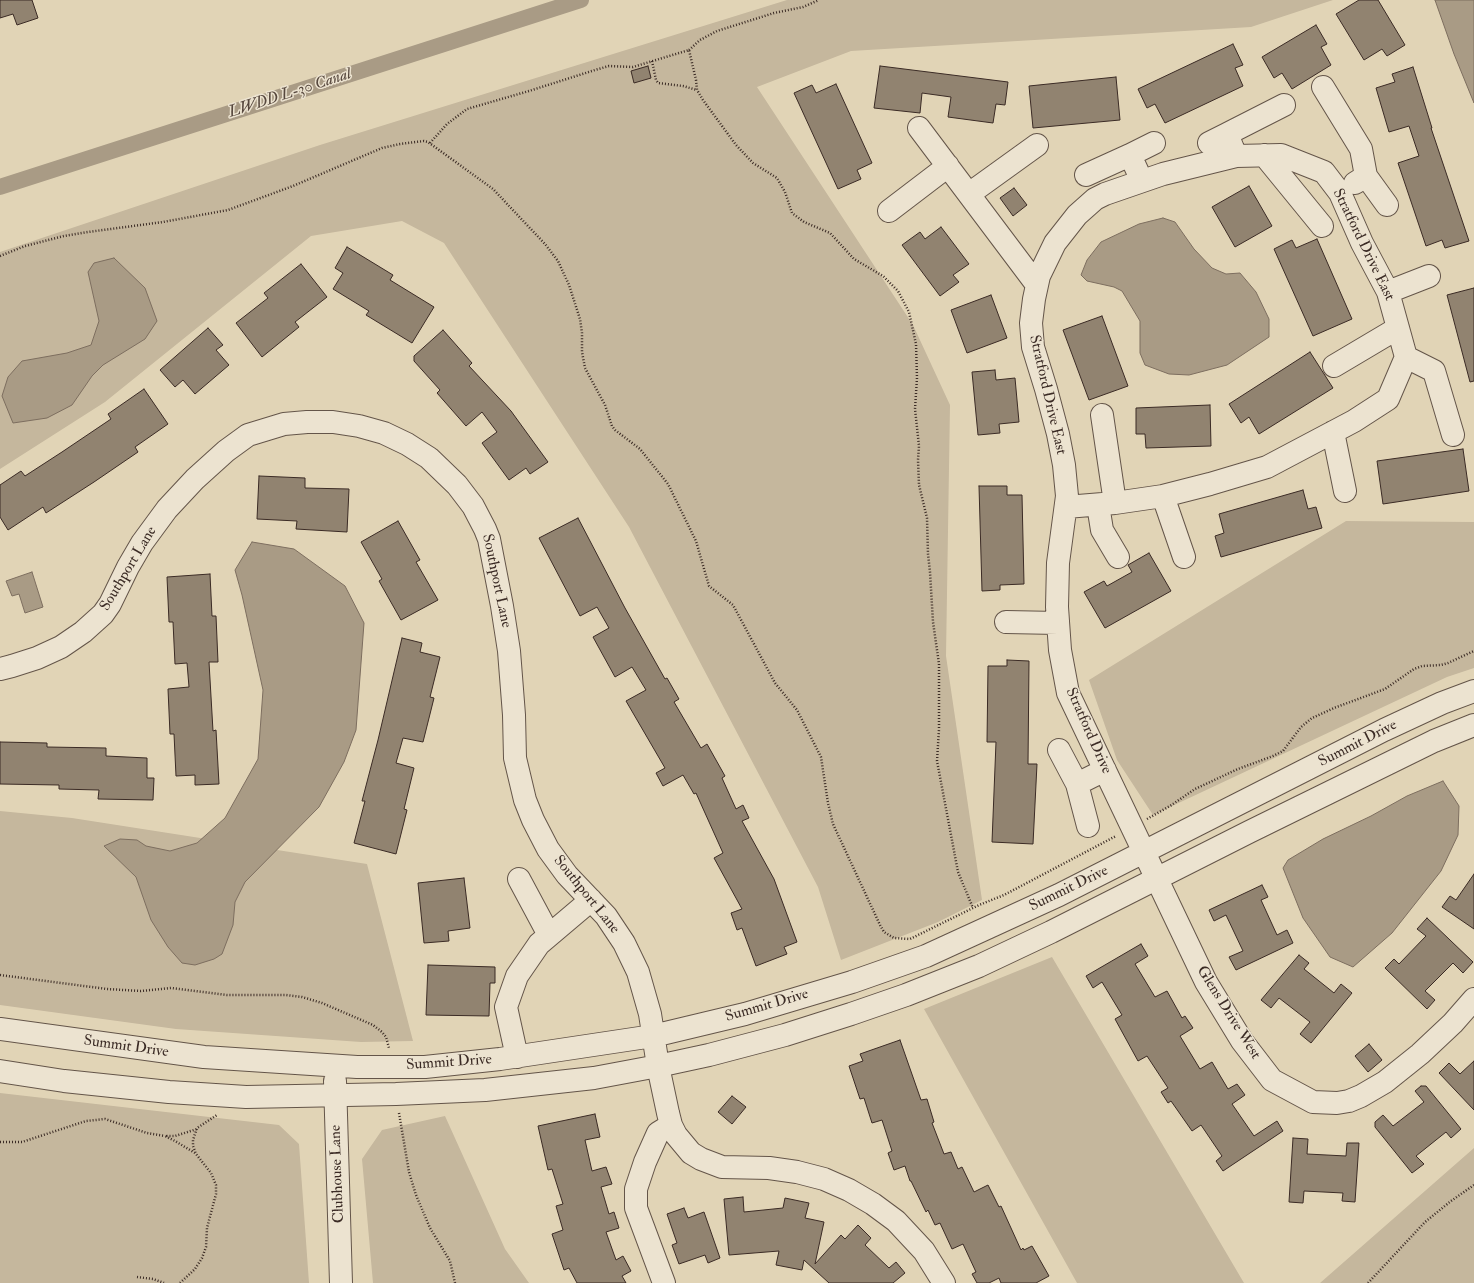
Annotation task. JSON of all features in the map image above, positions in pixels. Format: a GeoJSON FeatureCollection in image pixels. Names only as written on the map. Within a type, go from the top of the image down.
{"type":"FeatureCollection","features":[{"type":"Feature","properties":{"kind":"street"},"geometry":{"type":"LineString","coordinates":[[1323,87],[1361,149],[1366,176],[1387,205]]}},
{"type":"Feature","properties":{"kind":"street"},"geometry":{"type":"LineString","coordinates":[[1236,156],[1218,139],[1284,104]]}},
{"type":"Feature","properties":{"kind":"street"},"geometry":{"type":"LineString","coordinates":[[919,128],[1037,285]]}},
{"type":"Feature","properties":{"kind":"street"},"geometry":{"type":"LineString","coordinates":[[1086,175],[1154,143]]}},
{"type":"Feature","properties":{"kind":"street"},"geometry":{"type":"LineString","coordinates":[[969,194],[1037,145]]}},
{"type":"Feature","properties":{"kind":"street"},"geometry":{"type":"LineString","coordinates":[[1130,155],[1142,181]]}},
{"type":"Feature","properties":{"kind":"street"},"geometry":{"type":"LineString","coordinates":[[1264,155],[1322,226]]}},
{"type":"Feature","properties":{"kind":"street","name":"Stratford Drive East"},"geometry":{"type":"LineString","coordinates":[[1066,507],[1067,496],[1064,465],[1058,434],[1033,347],[1031,323],[1037,285],[1044,264],[1055,243],[1077,215],[1095,199],[1163,174],[1236,156],[1281,155],[1324,172],[1340,193],[1362,243],[1388,292],[1406,357]]}},
{"type":"Feature","properties":{"kind":"street"},"geometry":{"type":"LineString","coordinates":[[889,211],[948,166]]}},
{"type":"Feature","properties":{"kind":"street"},"geometry":{"type":"LineString","coordinates":[[1340,193],[1366,176]]}},
{"type":"Feature","properties":{"kind":"street"},"geometry":{"type":"LineString","coordinates":[[1388,292],[1429,276]]}},
{"type":"Feature","properties":{"kind":"street"},"geometry":{"type":"LineString","coordinates":[[1334,366],[1398,328]]}},
{"type":"Feature","properties":{"kind":"street"},"geometry":{"type":"LineString","coordinates":[[1066,507],[1106,504],[1163,496],[1267,467],[1333,432],[1388,399],[1406,357],[1434,371],[1453,435]]}},
{"type":"Feature","properties":{"kind":"street"},"geometry":{"type":"LineString","coordinates":[[1102,415],[1106,504],[1102,530],[1118,557]]}},
{"type":"Feature","properties":{"kind":"street","name":"Southport Lane"},"geometry":{"type":"LineString","coordinates":[[0,668],[12,666],[37,658],[61,647],[83,632],[103,614],[110,604],[128,567],[142,543],[167,509],[200,474],[226,451],[248,435],[284,424],[333,422],[359,426],[384,433],[407,444],[429,458],[457,485],[469,500],[485,528],[502,606],[509,651],[514,715],[515,758],[525,800],[533,820],[548,849],[568,875],[606,916],[624,943],[638,972],[650,1014],[658,1066],[671,1125],[676,1135],[683,1145],[692,1153],[701,1159],[722,1167],[769,1168],[797,1172],[830,1182],[849,1190],[874,1204],[896,1220],[924,1251],[944,1283]]}},
{"type":"Feature","properties":{"kind":"street"},"geometry":{"type":"LineString","coordinates":[[1333,432],[1345,491]]}},
{"type":"Feature","properties":{"kind":"street"},"geometry":{"type":"LineString","coordinates":[[1163,496],[1184,557]]}},
{"type":"Feature","properties":{"kind":"street","name":"Stratford Drive"},"geometry":{"type":"LineString","coordinates":[[1066,507],[1058,563],[1057,606],[1060,650],[1068,693],[1144,852]]}},
{"type":"Feature","properties":{"kind":"street"},"geometry":{"type":"LineString","coordinates":[[1006,622],[1058,624]]}},
{"type":"Feature","properties":{"kind":"street","name":"Summit Drive"},"geometry":{"type":"LineString","coordinates":[[0,1029],[204,1057],[335,1066],[425,1067],[517,1057],[653,1036],[744,1014],[852,982],[926,956],[1059,895],[1384,730],[1474,691]]}},
{"type":"Feature","properties":{"kind":"street","name":"Summit Drive"},"geometry":{"type":"LineString","coordinates":[[0,1071],[64,1081],[169,1092],[246,1097],[335,1095],[485,1090],[594,1078],[709,1055],[785,1035],[906,995],[979,966],[1045,935],[1427,744],[1474,725]]}},
{"type":"Feature","properties":{"kind":"street"},"geometry":{"type":"LineString","coordinates":[[1059,750],[1077,784],[1088,826]]}},
{"type":"Feature","properties":{"kind":"street"},"geometry":{"type":"LineString","coordinates":[[1077,784],[1105,770]]}},
{"type":"Feature","properties":{"kind":"street","name":"Glens Drive West"},"geometry":{"type":"LineString","coordinates":[[1144,852],[1206,982],[1242,1041],[1272,1080],[1313,1102],[1338,1103],[1349,1101],[1385,1082],[1420,1054],[1453,1023],[1474,999]]}},
{"type":"Feature","properties":{"kind":"street"},"geometry":{"type":"LineString","coordinates":[[519,879],[549,935]]}},
{"type":"Feature","properties":{"kind":"street"},"geometry":{"type":"LineString","coordinates":[[517,1057],[506,1007],[517,976],[539,944],[591,900]]}},
{"type":"Feature","properties":{"kind":"street","name":"Clubhouse Lane"},"geometry":{"type":"LineString","coordinates":[[335,1066],[341,1283]]}},
{"type":"Feature","properties":{"kind":"street"},"geometry":{"type":"LineString","coordinates":[[664,1283],[636,1208],[636,1189],[644,1162],[658,1133],[671,1125]]}},
{"type":"Feature","properties":{"kind":"path"},"geometry":{"type":"LineString","coordinates":[[430,143],[447,124],[467,109],[609,66],[633,67],[690,50],[700,40],[717,31],[786,9],[804,7],[819,0]]}},
{"type":"Feature","properties":{"kind":"path"},"geometry":{"type":"LineString","coordinates":[[690,50],[697,90],[702,100],[736,145],[753,162],[777,178],[780,182],[788,206],[795,216],[804,222],[830,233],[854,259],[883,276],[898,291],[909,312],[916,344],[917,378],[915,409],[920,446],[918,460],[919,485],[927,518],[933,622],[939,664],[939,729],[937,761],[958,872],[973,908]]}},
{"type":"Feature","properties":{"kind":"path"},"geometry":{"type":"LineString","coordinates":[[652,61],[658,83],[683,86],[697,90]]}},
{"type":"Feature","properties":{"kind":"path"},"geometry":{"type":"LineString","coordinates":[[0,256],[24,246],[88,232],[163,222],[228,210],[293,186],[392,145],[424,141],[430,143],[493,189],[545,244],[558,261],[569,285],[580,319],[582,352],[585,368],[605,406],[612,426],[640,449],[668,484],[696,541],[709,586],[733,605],[775,683],[797,710],[821,757],[828,803],[833,824],[882,928],[888,936],[894,938],[910,940],[973,908],[1004,895],[1132,828],[1170,806],[1195,789],[1238,769],[1283,751],[1301,727],[1312,718],[1385,689],[1414,669],[1448,663],[1474,651]]}},
{"type":"Feature","properties":{"kind":"path"},"geometry":{"type":"LineString","coordinates":[[0,1142],[22,1142],[86,1121],[105,1119],[147,1133],[165,1136],[180,1134],[197,1128],[221,1112]]}},
{"type":"Feature","properties":{"kind":"path"},"geometry":{"type":"LineString","coordinates":[[180,1283],[195,1269],[202,1258],[206,1247],[207,1228],[216,1194],[216,1185],[211,1173],[196,1154],[193,1146],[193,1140],[197,1128]]}},
{"type":"Feature","properties":{"kind":"path"},"geometry":{"type":"LineString","coordinates":[[165,1136],[196,1154]]}},
{"type":"Feature","properties":{"kind":"path"},"geometry":{"type":"LineString","coordinates":[[1368,1283],[1425,1222],[1474,1185]]}},
{"type":"Feature","properties":{"kind":"path"},"geometry":{"type":"LineString","coordinates":[[138,1277],[153,1279],[164,1283]]}},
{"type":"Feature","properties":{"kind":"shaded area"},"geometry":{"type":"Polygon","coordinates":[[[787,0],[1333,0],[1251,27],[851,51],[757,87],[913,325],[950,405],[946,656],[982,900],[938,922],[841,960],[818,887],[629,527],[444,243],[402,221],[311,236],[105,402],[0,469],[0,252],[320,145],[787,0]]]}},
{"type":"Feature","properties":{"kind":"shaded area"},"geometry":{"type":"Polygon","coordinates":[[[1435,0],[1474,0],[1474,103],[1454,54],[1435,0]]]}},
{"type":"Feature","properties":{"kind":"shaded area"},"geometry":{"type":"Polygon","coordinates":[[[1163,218],[1175,222],[1194,249],[1212,268],[1226,274],[1240,273],[1256,292],[1269,319],[1269,337],[1227,365],[1189,375],[1169,374],[1145,365],[1140,353],[1140,321],[1122,291],[1114,287],[1087,281],[1081,275],[1087,260],[1101,242],[1139,224],[1163,218]]]}},
{"type":"Feature","properties":{"kind":"shaded area"},"geometry":{"type":"Polygon","coordinates":[[[114,258],[145,288],[157,321],[145,339],[103,365],[92,376],[72,405],[47,418],[13,423],[2,396],[8,377],[22,361],[67,353],[91,345],[99,321],[88,272],[94,263],[114,258]]]}},
{"type":"Feature","properties":{"kind":"shaded area"},"geometry":{"type":"Polygon","coordinates":[[[1346,521],[1474,522],[1474,668],[1447,677],[1153,815],[1117,760],[1089,680],[1346,521]]]}},
{"type":"Feature","properties":{"kind":"shaded area"},"geometry":{"type":"Polygon","coordinates":[[[252,542],[294,549],[345,586],[364,623],[356,730],[344,762],[319,807],[245,882],[235,902],[233,925],[222,954],[214,959],[195,965],[182,963],[168,947],[151,920],[136,877],[104,846],[120,839],[137,840],[146,846],[170,851],[197,843],[225,818],[258,759],[263,690],[235,570],[252,542]]]}},
{"type":"Feature","properties":{"kind":"shaded area"},"geometry":{"type":"Polygon","coordinates":[[[32,572],[43,607],[25,613],[19,594],[12,596],[6,581],[32,572]]]}},
{"type":"Feature","properties":{"kind":"shaded area"},"geometry":{"type":"Polygon","coordinates":[[[1443,781],[1459,806],[1458,835],[1441,871],[1392,933],[1353,967],[1330,957],[1303,918],[1283,868],[1288,860],[1323,839],[1371,816],[1407,796],[1443,781]]]}},
{"type":"Feature","properties":{"kind":"shaded area"},"geometry":{"type":"Polygon","coordinates":[[[0,811],[72,818],[367,864],[413,1041],[361,1042],[176,1029],[0,1005],[0,811]]]}},
{"type":"Feature","properties":{"kind":"shaded area"},"geometry":{"type":"Polygon","coordinates":[[[1052,957],[1244,1283],[1077,1283],[924,1009],[1052,957]]]}},
{"type":"Feature","properties":{"kind":"shaded area"},"geometry":{"type":"Polygon","coordinates":[[[0,1093],[279,1125],[299,1144],[309,1283],[0,1283],[0,1093]]]}},
{"type":"Feature","properties":{"kind":"shaded area"},"geometry":{"type":"Polygon","coordinates":[[[445,1116],[505,1249],[529,1283],[373,1283],[362,1159],[382,1130],[445,1116]]]}},
{"type":"Feature","properties":{"kind":"shaded area"},"geometry":{"type":"Polygon","coordinates":[[[1474,1148],[1474,1283],[1320,1283],[1474,1148]]]}},
{"type":"Feature","properties":{"kind":"building"},"geometry":{"type":"Polygon","coordinates":[[[0,0],[32,0],[38,18],[17,25],[13,14],[0,18],[0,0]]]}},
{"type":"Feature","properties":{"kind":"building"},"geometry":{"type":"Polygon","coordinates":[[[1359,0],[1378,0],[1405,45],[1387,56],[1382,49],[1364,60],[1336,14],[1359,0]]]}},
{"type":"Feature","properties":{"kind":"building"},"geometry":{"type":"Polygon","coordinates":[[[1316,25],[1327,44],[1321,47],[1331,65],[1292,89],[1282,73],[1274,78],[1262,57],[1316,25]]]}},
{"type":"Feature","properties":{"kind":"building"},"geometry":{"type":"Polygon","coordinates":[[[1233,44],[1243,65],[1235,68],[1243,86],[1165,123],[1155,104],[1147,108],[1138,89],[1233,44]]]}},
{"type":"Feature","properties":{"kind":"building"},"geometry":{"type":"Polygon","coordinates":[[[648,66],[651,78],[634,83],[631,71],[648,66]]]}},
{"type":"Feature","properties":{"kind":"building"},"geometry":{"type":"Polygon","coordinates":[[[880,66],[1008,82],[1005,105],[996,104],[993,123],[948,117],[951,97],[922,93],[920,113],[874,108],[880,66]]]}},
{"type":"Feature","properties":{"kind":"building"},"geometry":{"type":"Polygon","coordinates":[[[1413,67],[1431,128],[1469,241],[1445,248],[1442,240],[1426,246],[1398,163],[1419,156],[1409,126],[1389,132],[1376,88],[1395,82],[1392,74],[1413,67]]]}},
{"type":"Feature","properties":{"kind":"building"},"geometry":{"type":"Polygon","coordinates":[[[1116,77],[1120,120],[1033,128],[1029,86],[1116,77]]]}},
{"type":"Feature","properties":{"kind":"building"},"geometry":{"type":"Polygon","coordinates":[[[836,84],[872,163],[857,170],[861,179],[838,189],[794,93],[812,85],[816,93],[836,84]]]}},
{"type":"Feature","properties":{"kind":"building"},"geometry":{"type":"Polygon","coordinates":[[[1249,186],[1272,226],[1235,247],[1212,207],[1249,186]]]}},
{"type":"Feature","properties":{"kind":"building"},"geometry":{"type":"Polygon","coordinates":[[[1014,188],[1027,205],[1013,216],[1000,198],[1014,188]]]}},
{"type":"Feature","properties":{"kind":"building"},"geometry":{"type":"Polygon","coordinates":[[[941,227],[969,264],[953,275],[959,282],[940,296],[902,245],[920,232],[925,239],[941,227]]]}},
{"type":"Feature","properties":{"kind":"building"},"geometry":{"type":"Polygon","coordinates":[[[1317,239],[1352,319],[1313,336],[1274,249],[1292,240],[1296,248],[1317,239]]]}},
{"type":"Feature","properties":{"kind":"building"},"geometry":{"type":"Polygon","coordinates":[[[347,247],[393,275],[390,280],[434,307],[412,343],[366,315],[369,311],[333,289],[343,273],[335,268],[347,247]]]}},
{"type":"Feature","properties":{"kind":"building"},"geometry":{"type":"Polygon","coordinates":[[[301,264],[327,297],[295,322],[299,327],[262,357],[236,323],[268,298],[264,293],[301,264]]]}},
{"type":"Feature","properties":{"kind":"building"},"geometry":{"type":"Polygon","coordinates":[[[1474,288],[1474,381],[1470,382],[1447,295],[1474,288]]]}},
{"type":"Feature","properties":{"kind":"building"},"geometry":{"type":"Polygon","coordinates":[[[991,295],[1007,338],[967,353],[951,310],[991,295]]]}},
{"type":"Feature","properties":{"kind":"building"},"geometry":{"type":"Polygon","coordinates":[[[1102,316],[1128,386],[1089,400],[1063,330],[1102,316]]]}},
{"type":"Feature","properties":{"kind":"building"},"geometry":{"type":"Polygon","coordinates":[[[208,328],[223,345],[216,350],[229,365],[195,394],[183,380],[175,387],[160,370],[208,328]]]}},
{"type":"Feature","properties":{"kind":"building"},"geometry":{"type":"Polygon","coordinates":[[[443,330],[472,363],[469,366],[511,411],[548,462],[530,474],[526,468],[509,480],[482,443],[497,432],[482,412],[466,426],[437,393],[440,390],[414,361],[414,356],[443,330]]]}},
{"type":"Feature","properties":{"kind":"building"},"geometry":{"type":"Polygon","coordinates":[[[1310,352],[1333,388],[1259,434],[1249,417],[1241,423],[1229,404],[1310,352]]]}},
{"type":"Feature","properties":{"kind":"building"},"geometry":{"type":"Polygon","coordinates":[[[995,370],[996,380],[1015,378],[1019,422],[999,424],[1000,433],[978,435],[972,372],[995,370]]]}},
{"type":"Feature","properties":{"kind":"building"},"geometry":{"type":"Polygon","coordinates":[[[144,389],[168,424],[135,447],[138,452],[94,482],[46,513],[43,507],[8,530],[0,517],[0,485],[21,471],[25,476],[62,452],[111,419],[108,414],[144,389]]]}},
{"type":"Feature","properties":{"kind":"building"},"geometry":{"type":"Polygon","coordinates":[[[1210,405],[1211,446],[1146,448],[1145,434],[1136,434],[1136,408],[1210,405]]]}},
{"type":"Feature","properties":{"kind":"building"},"geometry":{"type":"Polygon","coordinates":[[[1463,449],[1469,491],[1383,504],[1377,461],[1463,449]]]}},
{"type":"Feature","properties":{"kind":"building"},"geometry":{"type":"Polygon","coordinates":[[[259,476],[305,478],[305,488],[349,489],[347,532],[296,529],[297,521],[257,519],[259,476]]]}},
{"type":"Feature","properties":{"kind":"building"},"geometry":{"type":"Polygon","coordinates":[[[979,486],[1007,486],[1007,495],[1022,495],[1024,584],[1000,585],[1000,590],[982,591],[979,486]]]}},
{"type":"Feature","properties":{"kind":"building"},"geometry":{"type":"Polygon","coordinates":[[[1303,490],[1308,509],[1316,507],[1322,528],[1221,557],[1215,536],[1224,533],[1219,514],[1303,490]]]}},
{"type":"Feature","properties":{"kind":"building"},"geometry":{"type":"Polygon","coordinates":[[[578,518],[625,608],[665,679],[667,678],[679,699],[674,702],[701,748],[707,744],[725,776],[722,778],[736,809],[743,805],[749,818],[742,821],[774,879],[797,942],[784,947],[787,954],[756,966],[742,928],[737,930],[731,913],[742,909],[714,858],[723,853],[696,793],[694,794],[683,775],[663,786],[656,773],[665,768],[626,701],[646,690],[632,667],[615,677],[593,637],[609,628],[597,607],[580,616],[539,538],[578,518]]]}},
{"type":"Feature","properties":{"kind":"building"},"geometry":{"type":"Polygon","coordinates":[[[398,521],[420,560],[416,562],[438,600],[401,620],[379,581],[382,579],[361,542],[398,521]]]}},
{"type":"Feature","properties":{"kind":"building"},"geometry":{"type":"Polygon","coordinates":[[[1149,553],[1171,591],[1105,628],[1084,592],[1104,581],[1107,586],[1132,572],[1128,565],[1149,553]]]}},
{"type":"Feature","properties":{"kind":"building"},"geometry":{"type":"Polygon","coordinates":[[[210,574],[212,616],[216,616],[218,662],[209,662],[213,731],[216,730],[219,784],[195,785],[195,775],[176,776],[174,734],[170,734],[168,689],[189,687],[187,663],[175,664],[173,622],[169,622],[167,577],[210,574]]]}},
{"type":"Feature","properties":{"kind":"building"},"geometry":{"type":"Polygon","coordinates":[[[402,638],[422,643],[420,652],[440,657],[430,697],[434,698],[423,742],[403,738],[396,763],[414,768],[404,809],[407,810],[396,854],[354,843],[365,801],[362,801],[402,638]]]}},
{"type":"Feature","properties":{"kind":"building"},"geometry":{"type":"Polygon","coordinates":[[[1007,660],[1029,661],[1028,764],[1037,764],[1033,844],[992,842],[996,742],[987,742],[988,666],[1007,666],[1007,660]]]}},
{"type":"Feature","properties":{"kind":"building"},"geometry":{"type":"Polygon","coordinates":[[[0,742],[47,743],[47,747],[106,748],[106,756],[147,758],[147,778],[154,778],[153,800],[98,799],[99,790],[59,789],[59,785],[0,784],[0,742]]]}},
{"type":"Feature","properties":{"kind":"building"},"geometry":{"type":"Polygon","coordinates":[[[1474,874],[1474,929],[1442,907],[1450,896],[1456,900],[1474,874]]]}},
{"type":"Feature","properties":{"kind":"building"},"geometry":{"type":"Polygon","coordinates":[[[464,878],[470,928],[448,931],[449,941],[424,943],[418,883],[464,878]]]}},
{"type":"Feature","properties":{"kind":"building"},"geometry":{"type":"Polygon","coordinates":[[[1262,885],[1268,897],[1261,900],[1277,935],[1287,930],[1293,943],[1236,970],[1229,957],[1243,951],[1226,915],[1214,921],[1209,910],[1262,885]]]}},
{"type":"Feature","properties":{"kind":"building"},"geometry":{"type":"Polygon","coordinates":[[[1427,918],[1473,962],[1463,973],[1453,963],[1425,991],[1435,1000],[1427,1009],[1385,968],[1394,959],[1399,964],[1426,936],[1417,929],[1427,918]]]}},
{"type":"Feature","properties":{"kind":"building"},"geometry":{"type":"Polygon","coordinates":[[[1141,944],[1148,956],[1135,964],[1155,997],[1167,991],[1182,1018],[1185,1016],[1193,1028],[1180,1036],[1200,1069],[1212,1062],[1228,1089],[1237,1084],[1245,1095],[1232,1104],[1254,1136],[1277,1121],[1283,1131],[1223,1171],[1216,1161],[1222,1156],[1201,1125],[1192,1131],[1171,1101],[1168,1103],[1161,1092],[1168,1088],[1147,1056],[1138,1061],[1115,1019],[1122,1015],[1102,982],[1093,988],[1086,976],[1141,944]]]}},
{"type":"Feature","properties":{"kind":"building"},"geometry":{"type":"Polygon","coordinates":[[[1299,955],[1309,963],[1304,969],[1334,993],[1341,984],[1352,993],[1311,1043],[1300,1034],[1310,1022],[1279,998],[1271,1008],[1261,1000],[1299,955]]]}},
{"type":"Feature","properties":{"kind":"building"},"geometry":{"type":"Polygon","coordinates":[[[428,965],[495,967],[495,983],[490,983],[489,1016],[426,1015],[428,965]]]}},
{"type":"Feature","properties":{"kind":"building"},"geometry":{"type":"Polygon","coordinates":[[[900,1040],[921,1100],[927,1099],[934,1122],[932,1123],[944,1154],[951,1152],[958,1169],[962,1167],[974,1192],[988,1185],[999,1207],[1001,1206],[1021,1250],[1032,1246],[1049,1276],[1036,1283],[1001,1283],[999,1278],[989,1283],[977,1283],[972,1274],[976,1272],[963,1244],[952,1249],[940,1223],[935,1225],[928,1210],[926,1212],[910,1181],[905,1166],[894,1170],[888,1153],[892,1151],[882,1120],[872,1123],[864,1098],[860,1099],[849,1066],[863,1061],[860,1054],[900,1040]]]}},
{"type":"Feature","properties":{"kind":"building"},"geometry":{"type":"Polygon","coordinates":[[[1369,1044],[1382,1060],[1368,1072],[1355,1056],[1369,1044]]]}},
{"type":"Feature","properties":{"kind":"building"},"geometry":{"type":"Polygon","coordinates":[[[1474,1061],[1474,1110],[1439,1073],[1449,1063],[1460,1074],[1474,1061]]]}},
{"type":"Feature","properties":{"kind":"building"},"geometry":{"type":"Polygon","coordinates":[[[1421,1086],[1426,1086],[1461,1129],[1451,1138],[1446,1132],[1416,1156],[1424,1164],[1412,1173],[1375,1127],[1375,1122],[1383,1115],[1393,1126],[1424,1102],[1415,1091],[1421,1086]]]}},
{"type":"Feature","properties":{"kind":"building"},"geometry":{"type":"Polygon","coordinates":[[[732,1096],[746,1107],[732,1124],[718,1112],[732,1096]]]}},
{"type":"Feature","properties":{"kind":"building"},"geometry":{"type":"Polygon","coordinates":[[[595,1114],[600,1137],[585,1140],[592,1171],[606,1167],[612,1184],[601,1187],[609,1214],[614,1212],[619,1228],[606,1232],[616,1260],[623,1256],[631,1271],[622,1276],[626,1283],[577,1283],[569,1268],[564,1270],[552,1234],[563,1230],[556,1206],[563,1204],[552,1169],[548,1170],[538,1126],[595,1114]]]}},
{"type":"Feature","properties":{"kind":"building"},"geometry":{"type":"Polygon","coordinates":[[[1293,1138],[1308,1139],[1307,1154],[1346,1156],[1347,1143],[1359,1143],[1355,1202],[1342,1201],[1343,1193],[1304,1191],[1303,1203],[1289,1202],[1293,1138]]]}},
{"type":"Feature","properties":{"kind":"building"},"geometry":{"type":"Polygon","coordinates":[[[743,1197],[744,1212],[783,1208],[785,1198],[809,1203],[805,1218],[824,1222],[815,1264],[841,1235],[845,1239],[858,1225],[871,1238],[865,1245],[889,1268],[896,1262],[905,1273],[893,1283],[829,1283],[804,1260],[802,1270],[776,1265],[779,1251],[729,1255],[724,1199],[743,1197]]]}},
{"type":"Feature","properties":{"kind":"building"},"geometry":{"type":"Polygon","coordinates":[[[684,1208],[688,1218],[704,1212],[720,1258],[708,1263],[705,1255],[679,1264],[672,1245],[677,1243],[667,1214],[684,1208]]]}},
{"type":"Feature","properties":{"kind":"waterway","name":"LWDD L-30 Canal"},"geometry":{"type":"LineString","coordinates":[[0,187],[581,0]]}}]}
